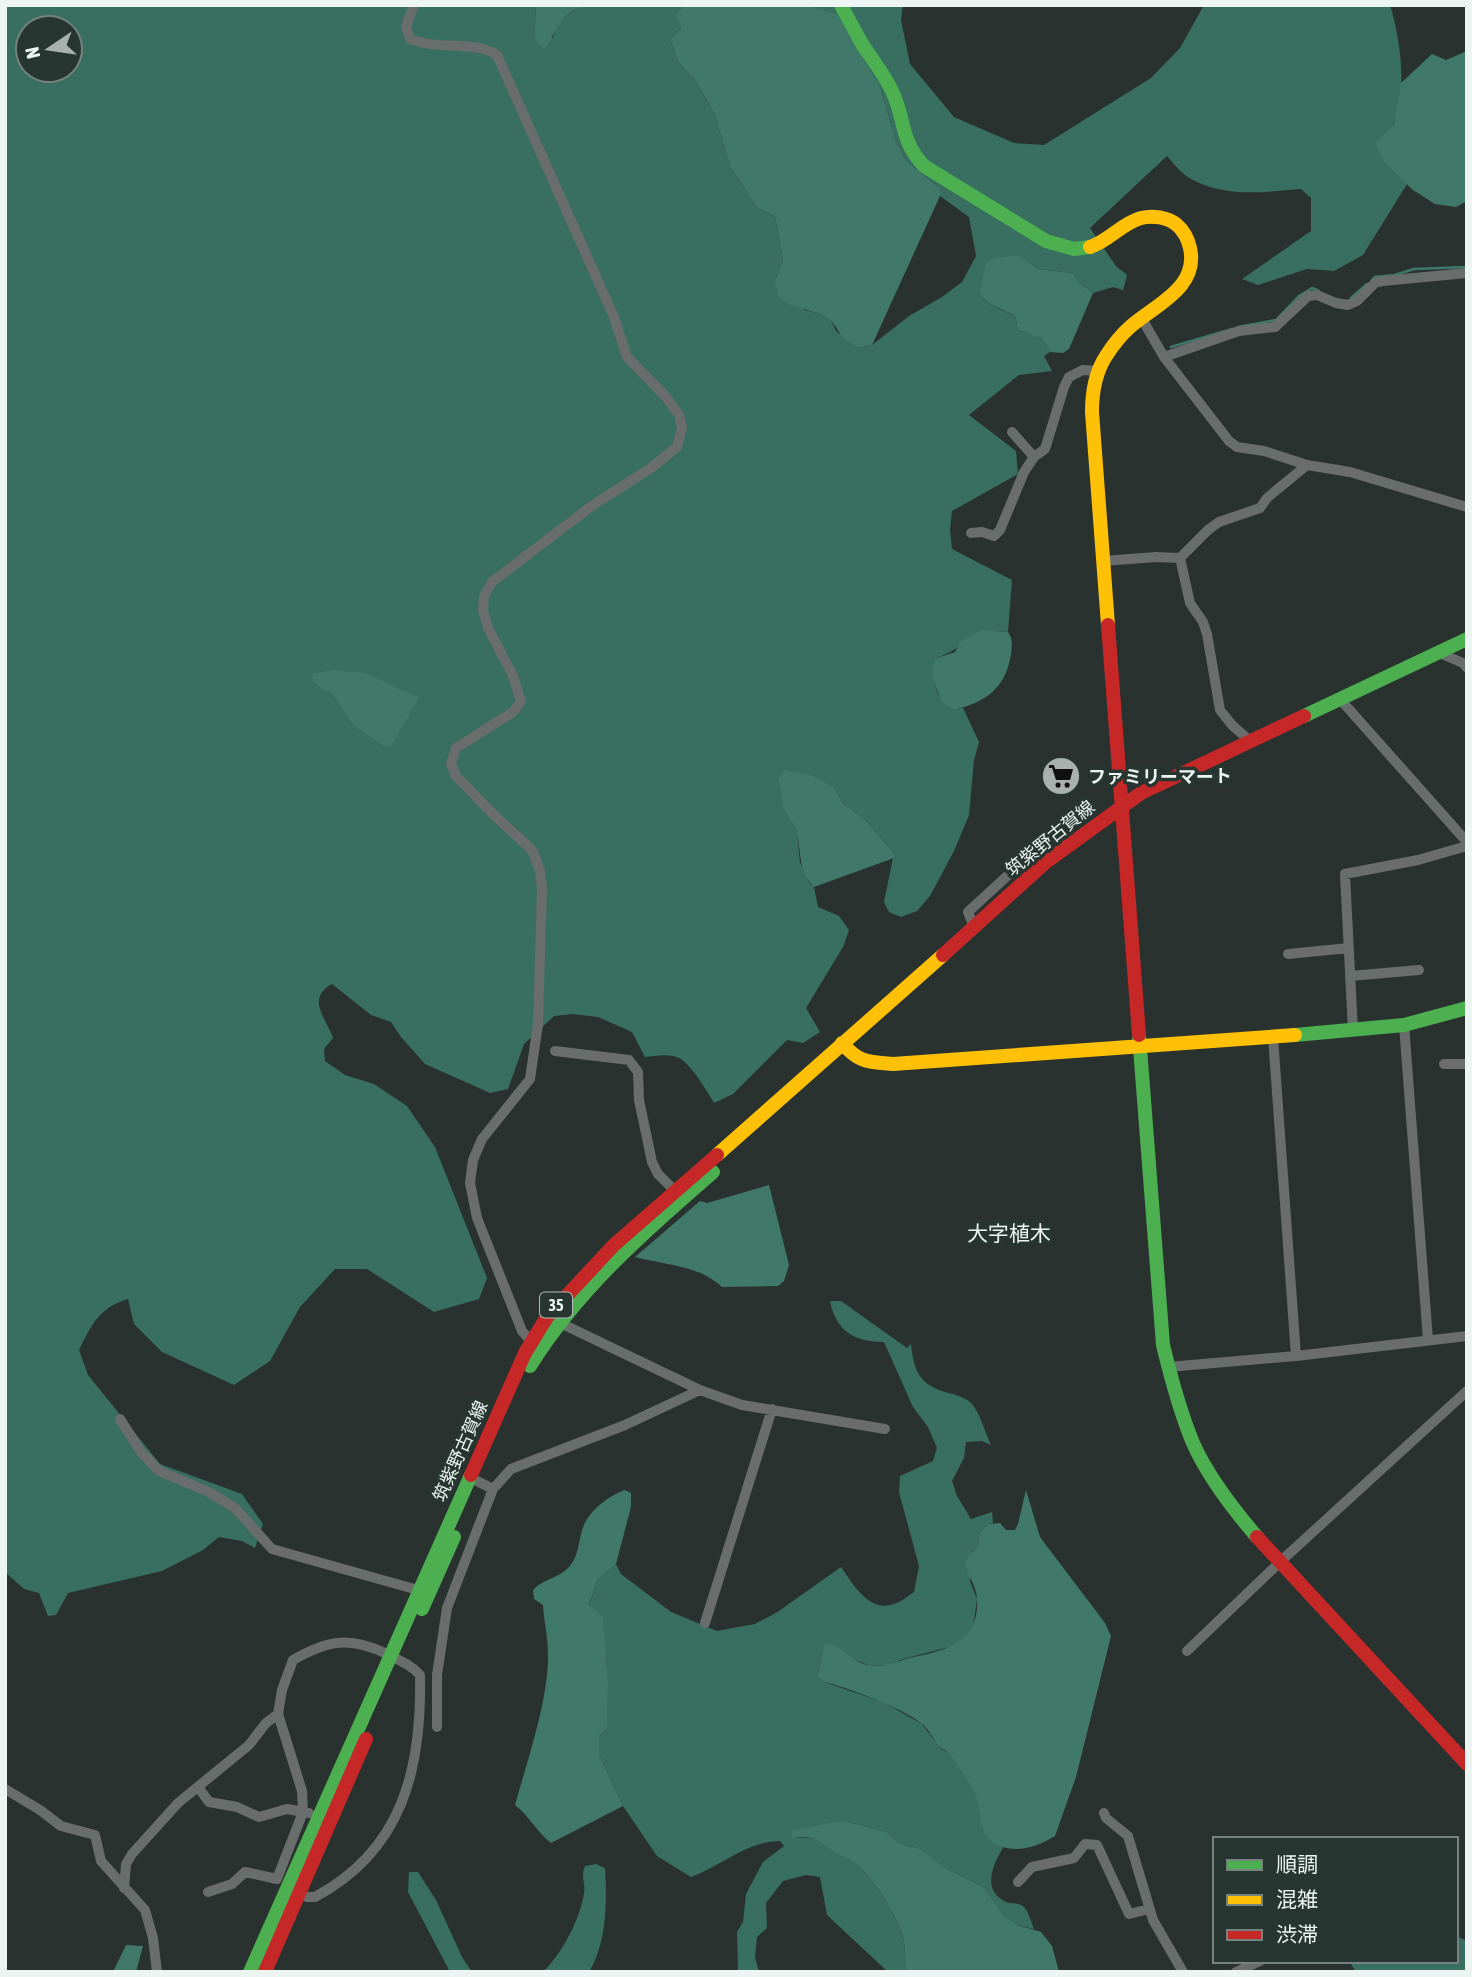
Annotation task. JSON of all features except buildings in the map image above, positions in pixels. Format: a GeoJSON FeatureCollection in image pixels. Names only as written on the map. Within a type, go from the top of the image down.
{"type":"FeatureCollection","features":[{"type":"Feature","properties":{"kind":"main road"},"geometry":{"type":"LineString","coordinates":[[841,5],[891,88],[908,145],[924,166],[1046,241],[1059,246],[1081,249],[1090,247],[1113,236],[1132,220],[1150,215],[1175,223],[1186,235],[1192,251],[1191,271],[1183,287],[1123,334],[1112,348],[1092,387],[1163,1345],[1194,1445],[1206,1469],[1236,1512],[1467,1764]]}},
{"type":"Feature","properties":{"kind":"main road","name":"筑紫野古賀線"},"geometry":{"type":"LineString","coordinates":[[264,1972],[319,1816],[395,1658],[418,1590],[535,1346],[552,1319],[614,1245],[893,1001],[1046,862],[1123,805],[1141,793],[1467,639]]}},
{"type":"Feature","properties":{"kind":"main road"},"geometry":{"type":"LineString","coordinates":[[842,1043],[853,1056],[870,1062],[893,1064],[1353,1031],[1404,1025],[1467,1008]]}},
{"type":"Feature","properties":{"kind":"main road","name":"筑紫野古賀線"},"geometry":{"type":"LineString","coordinates":[[552,1319],[830,1068],[842,1043]]}},
{"type":"Feature","properties":{"kind":"main road","name":"筑紫野古賀線"},"geometry":{"type":"LineString","coordinates":[[250,1972],[293,1892],[473,1479]]}},
{"type":"Feature","properties":{"kind":"street"},"geometry":{"type":"LineString","coordinates":[[414,5],[406,26],[410,39],[441,47],[474,46],[497,55],[614,317],[624,352],[666,397],[679,415],[682,427],[677,447],[651,468],[593,505],[492,582],[484,596],[483,610],[488,628],[513,676],[521,702],[513,712],[456,748],[451,764],[456,776],[529,847],[540,871],[542,927],[538,1024],[530,1079],[482,1139],[473,1160],[470,1183],[477,1217],[522,1331],[535,1346]]}},
{"type":"Feature","properties":{"kind":"street"},"geometry":{"type":"LineString","coordinates":[[1164,357],[1239,331],[1275,327],[1308,296],[1317,295],[1348,305],[1357,301],[1375,283],[1467,273]]}},
{"type":"Feature","properties":{"kind":"street"},"geometry":{"type":"LineString","coordinates":[[1142,319],[1164,357],[1228,441],[1237,447],[1264,451],[1307,465],[1350,472],[1467,507]]}},
{"type":"Feature","properties":{"kind":"street"},"geometry":{"type":"LineString","coordinates":[[971,533],[982,532],[993,536],[1000,530],[1024,472],[1034,457],[1045,449],[1069,377],[1083,370],[1099,371]]}},
{"type":"Feature","properties":{"kind":"street"},"geometry":{"type":"LineString","coordinates":[[1012,432],[1034,457]]}},
{"type":"Feature","properties":{"kind":"street"},"geometry":{"type":"LineString","coordinates":[[1180,558],[1219,522],[1260,508],[1307,465]]}},
{"type":"Feature","properties":{"kind":"street"},"geometry":{"type":"LineString","coordinates":[[1103,561],[1165,556],[1180,558]]}},
{"type":"Feature","properties":{"kind":"street"},"geometry":{"type":"LineString","coordinates":[[1180,558],[1191,603],[1207,634],[1220,710],[1250,741]]}},
{"type":"Feature","properties":{"kind":"street"},"geometry":{"type":"LineString","coordinates":[[1437,652],[1463,663],[1467,668]]}},
{"type":"Feature","properties":{"kind":"street"},"geometry":{"type":"LineString","coordinates":[[1339,698],[1467,844],[1418,860],[1345,874],[1353,1031]]}},
{"type":"Feature","properties":{"kind":"street"},"geometry":{"type":"LineString","coordinates":[[974,927],[968,912],[1067,821]]}},
{"type":"Feature","properties":{"kind":"street"},"geometry":{"type":"LineString","coordinates":[[1288,954],[1349,948]]}},
{"type":"Feature","properties":{"kind":"street"},"geometry":{"type":"LineString","coordinates":[[1350,976],[1419,970]]}},
{"type":"Feature","properties":{"kind":"street"},"geometry":{"type":"LineString","coordinates":[[1404,1025],[1428,1340]]}},
{"type":"Feature","properties":{"kind":"street"},"geometry":{"type":"LineString","coordinates":[[1273,1037],[1296,1356]]}},
{"type":"Feature","properties":{"kind":"street"},"geometry":{"type":"LineString","coordinates":[[555,1051],[629,1060],[638,1072],[639,1100],[652,1162],[658,1174],[675,1191]]}},
{"type":"Feature","properties":{"kind":"street"},"geometry":{"type":"LineString","coordinates":[[1444,1064],[1467,1063]]}},
{"type":"Feature","properties":{"kind":"street"},"geometry":{"type":"LineString","coordinates":[[552,1319],[700,1390],[741,1405],[885,1429]]}},
{"type":"Feature","properties":{"kind":"street"},"geometry":{"type":"LineString","coordinates":[[1168,1367],[1296,1356],[1467,1336]]}},
{"type":"Feature","properties":{"kind":"street"},"geometry":{"type":"LineString","coordinates":[[437,1727],[438,1675],[447,1608],[493,1489],[511,1469],[625,1425],[700,1390]]}},
{"type":"Feature","properties":{"kind":"street"},"geometry":{"type":"LineString","coordinates":[[1187,1651],[1467,1391]]}},
{"type":"Feature","properties":{"kind":"street"},"geometry":{"type":"LineString","coordinates":[[705,1623],[772,1409]]}},
{"type":"Feature","properties":{"kind":"street"},"geometry":{"type":"LineString","coordinates":[[120,1419],[141,1452],[159,1471],[209,1492],[235,1508],[272,1549],[418,1590]]}},
{"type":"Feature","properties":{"kind":"street"},"geometry":{"type":"LineString","coordinates":[[473,1479],[493,1489]]}},
{"type":"Feature","properties":{"kind":"street"},"geometry":{"type":"LineString","coordinates":[[208,1892],[232,1884],[245,1872],[277,1879],[303,1812],[302,1791],[278,1714],[282,1690],[293,1660],[316,1647],[339,1642],[369,1645],[409,1664],[420,1675],[414,1765],[406,1794],[392,1824],[357,1869],[315,1897],[307,1898],[293,1892]]}},
{"type":"Feature","properties":{"kind":"street"},"geometry":{"type":"LineString","coordinates":[[124,1888],[126,1864],[132,1854],[178,1804],[249,1745],[266,1723],[278,1714]]}},
{"type":"Feature","properties":{"kind":"street"},"geometry":{"type":"LineString","coordinates":[[198,1787],[209,1802],[236,1807],[260,1816],[287,1809],[319,1816]]}},
{"type":"Feature","properties":{"kind":"street"},"geometry":{"type":"LineString","coordinates":[[5,1789],[61,1826],[95,1835],[101,1861],[145,1910],[153,1938],[157,1972]]}},
{"type":"Feature","properties":{"kind":"street"},"geometry":{"type":"LineString","coordinates":[[1104,1813],[1106,1818],[1128,1836],[1153,1920],[1183,1972]]}},
{"type":"Feature","properties":{"kind":"street"},"geometry":{"type":"LineString","coordinates":[[1017,1882],[1032,1867],[1074,1858],[1084,1843],[1097,1845],[1129,1914],[1149,1909]]}},
{"type":"Feature","properties":{"kind":"street"},"geometry":{"type":"LineString","coordinates":[[1236,1972],[1255,1963]]}},
{"type":"Feature","properties":{"kind":"shaded area"},"geometry":{"type":"Polygon","coordinates":[[[5,5],[534,5],[534,38],[553,38],[562,20],[579,7],[684,5],[677,15],[681,28],[670,39],[678,62],[696,81],[714,113],[730,166],[757,208],[775,216],[783,260],[775,281],[805,310],[831,320],[836,331],[859,348],[872,345],[909,316],[962,282],[976,256],[969,217],[940,196],[940,188],[906,161],[896,141],[879,83],[856,47],[806,5],[903,5],[901,20],[910,64],[954,117],[1014,143],[1044,145],[1151,78],[1180,48],[1204,5],[1390,5],[1400,50],[1400,100],[1392,127],[1377,143],[1383,162],[1407,184],[1363,255],[1334,271],[1307,269],[1258,285],[1242,279],[1311,231],[1311,198],[1301,189],[1245,192],[1204,185],[1188,177],[1167,156],[1090,228],[1116,266],[1127,275],[1123,290],[1113,287],[1093,293],[1080,283],[1073,273],[1038,269],[1021,256],[997,257],[987,262],[979,293],[990,304],[1015,316],[1018,330],[1034,338],[1041,337],[1050,352],[1044,356],[1052,371],[1019,375],[969,415],[1016,451],[1018,474],[952,511],[952,549],[1012,580],[1008,632],[989,633],[971,640],[937,658],[935,666],[938,693],[954,710],[963,708],[979,742],[974,760],[969,815],[954,851],[930,896],[917,911],[901,917],[889,912],[884,902],[892,851],[863,817],[843,804],[835,788],[778,779],[783,793],[784,809],[791,817],[797,833],[800,862],[814,887],[818,907],[839,916],[849,930],[843,947],[806,1008],[820,1032],[803,1043],[787,1040],[733,1094],[714,1103],[684,1061],[662,1055],[645,1057],[632,1032],[598,1017],[572,1014],[554,1016],[524,1044],[508,1089],[490,1093],[425,1064],[391,1022],[371,1015],[332,984],[324,990],[319,1003],[333,1038],[324,1049],[325,1061],[345,1075],[374,1084],[407,1106],[435,1147],[487,1278],[479,1299],[434,1312],[367,1269],[335,1269],[300,1307],[270,1361],[234,1385],[162,1352],[134,1324],[128,1299],[110,1307],[98,1318],[79,1350],[88,1375],[160,1464],[242,1494],[263,1524],[255,1548],[242,1541],[219,1537],[203,1550],[162,1571],[68,1593],[56,1615],[48,1616],[39,1593],[24,1589],[5,1572],[5,5]]]}},
{"type":"Feature","properties":{"kind":"shaded area"},"geometry":{"type":"Polygon","coordinates":[[[534,5],[592,5],[581,7],[567,15],[544,49],[534,38],[534,5]]]}},
{"type":"Feature","properties":{"kind":"shaded area"},"geometry":{"type":"Polygon","coordinates":[[[684,5],[806,5],[842,16],[856,47],[879,83],[896,141],[906,161],[940,188],[940,196],[872,345],[859,348],[843,338],[831,320],[791,305],[779,297],[775,281],[783,260],[775,216],[757,208],[730,166],[714,113],[696,81],[678,62],[670,39],[681,28],[676,15],[684,5]]]}},
{"type":"Feature","properties":{"kind":"shaded area"},"geometry":{"type":"Polygon","coordinates":[[[1467,51],[1467,201],[1456,207],[1435,204],[1413,190],[1383,162],[1376,143],[1394,124],[1401,83],[1432,54],[1446,60],[1467,51]]]}},
{"type":"Feature","properties":{"kind":"shaded area"},"geometry":{"type":"Polygon","coordinates":[[[1021,256],[1038,269],[1073,273],[1080,283],[1093,293],[1069,349],[1063,353],[1050,352],[1041,337],[1034,338],[1018,330],[1015,316],[990,304],[979,293],[986,262],[997,257],[1021,256]]]}},
{"type":"Feature","properties":{"kind":"shaded area"},"geometry":{"type":"Polygon","coordinates":[[[982,630],[1008,632],[1012,645],[1008,666],[993,692],[976,703],[954,710],[942,702],[933,679],[932,666],[937,658],[955,652],[962,640],[982,630]]]}},
{"type":"Feature","properties":{"kind":"shaded area"},"geometry":{"type":"Polygon","coordinates":[[[333,670],[367,674],[419,697],[392,745],[386,747],[354,726],[333,694],[312,680],[313,674],[333,670]]]}},
{"type":"Feature","properties":{"kind":"shaded area"},"geometry":{"type":"Polygon","coordinates":[[[785,770],[813,776],[835,788],[843,804],[863,817],[892,851],[894,858],[814,887],[805,874],[796,830],[783,806],[778,779],[785,770]]]}},
{"type":"Feature","properties":{"kind":"shaded area"},"geometry":{"type":"Polygon","coordinates":[[[769,1185],[789,1265],[784,1281],[778,1286],[722,1287],[692,1270],[635,1257],[700,1201],[707,1203],[769,1185]]]}},
{"type":"Feature","properties":{"kind":"shaded area"},"geometry":{"type":"Polygon","coordinates":[[[830,1301],[841,1301],[907,1348],[911,1344],[917,1372],[927,1383],[961,1397],[975,1408],[991,1445],[982,1441],[966,1442],[964,1458],[952,1481],[957,1496],[971,1519],[992,1512],[993,1523],[980,1532],[977,1546],[972,1552],[970,1581],[977,1599],[974,1622],[969,1634],[953,1646],[900,1660],[891,1665],[870,1666],[847,1656],[822,1656],[817,1676],[824,1682],[883,1702],[922,1724],[941,1749],[949,1753],[976,1796],[982,1827],[989,1839],[1004,1846],[994,1867],[991,1882],[993,1889],[1004,1901],[1025,1908],[1034,1929],[1018,1925],[1003,1915],[985,1888],[949,1870],[919,1848],[895,1840],[887,1832],[849,1822],[833,1822],[792,1838],[807,1838],[824,1844],[854,1863],[869,1877],[899,1925],[904,1943],[906,1972],[888,1972],[827,1915],[820,1877],[806,1875],[783,1881],[766,1903],[767,1928],[757,1937],[755,1957],[759,1972],[738,1972],[737,1932],[743,1922],[746,1894],[763,1862],[784,1846],[780,1841],[756,1845],[691,1877],[657,1856],[623,1806],[599,1754],[599,1735],[607,1729],[607,1666],[605,1649],[589,1606],[597,1581],[616,1564],[621,1574],[671,1612],[717,1631],[755,1624],[776,1613],[841,1567],[863,1595],[877,1604],[894,1604],[914,1592],[919,1566],[899,1492],[900,1476],[933,1461],[937,1448],[928,1427],[913,1407],[884,1342],[864,1340],[848,1333],[837,1320],[830,1301]]]}},
{"type":"Feature","properties":{"kind":"shaded area"},"geometry":{"type":"Polygon","coordinates":[[[625,1490],[631,1493],[631,1507],[616,1564],[597,1581],[589,1605],[603,1617],[608,1680],[607,1729],[599,1735],[599,1754],[623,1806],[551,1843],[515,1805],[536,1730],[547,1671],[548,1648],[543,1605],[534,1599],[533,1590],[569,1567],[575,1557],[584,1525],[591,1514],[607,1499],[625,1490]]]}},
{"type":"Feature","properties":{"kind":"shaded area"},"geometry":{"type":"Polygon","coordinates":[[[1026,1490],[1040,1537],[1105,1623],[1111,1636],[1076,1777],[1055,1836],[1031,1847],[1014,1849],[998,1845],[986,1836],[970,1785],[949,1753],[938,1745],[924,1726],[889,1705],[824,1682],[817,1676],[825,1644],[836,1647],[861,1663],[879,1666],[939,1651],[960,1641],[968,1633],[977,1612],[976,1593],[965,1562],[977,1546],[980,1532],[988,1524],[1000,1523],[1006,1530],[1015,1530],[1026,1490]]]}},
{"type":"Feature","properties":{"kind":"shaded area"},"geometry":{"type":"Polygon","coordinates":[[[833,1822],[849,1822],[887,1832],[895,1840],[919,1848],[949,1870],[985,1888],[1003,1915],[1018,1925],[1041,1932],[1052,1946],[1059,1972],[906,1972],[904,1943],[899,1925],[869,1877],[852,1862],[816,1840],[806,1837],[792,1838],[792,1831],[833,1822]]]}},
{"type":"Feature","properties":{"kind":"shaded area"},"geometry":{"type":"Polygon","coordinates":[[[596,1864],[605,1868],[606,1894],[602,1935],[595,1960],[589,1972],[543,1972],[563,1946],[579,1914],[584,1893],[585,1866],[596,1864]]]}},
{"type":"Feature","properties":{"kind":"shaded area"},"geometry":{"type":"Polygon","coordinates":[[[409,1872],[418,1872],[436,1900],[462,1957],[472,1972],[450,1972],[408,1892],[409,1872]]]}},
{"type":"Feature","properties":{"kind":"shaded area"},"geometry":{"type":"Polygon","coordinates":[[[1458,1937],[1467,1941],[1467,1972],[1356,1972],[1350,1963],[1458,1963],[1458,1937]]]}},
{"type":"Feature","properties":{"kind":"shaded area"},"geometry":{"type":"Polygon","coordinates":[[[126,1945],[143,1946],[136,1972],[113,1972],[126,1945]]]}},
{"type":"Feature","properties":{"kind":"waterway"},"geometry":{"type":"LineString","coordinates":[[1372,280],[1375,277],[1414,269],[1467,267]]}},
{"type":"Feature","properties":{"kind":"waterway"},"geometry":{"type":"LineString","coordinates":[[1351,298],[1367,284]]}},
{"type":"Feature","properties":{"kind":"waterway"},"geometry":{"type":"LineString","coordinates":[[1238,327],[1276,320],[1299,296],[1312,288],[1319,291]]}},
{"type":"Feature","properties":{"kind":"waterway"},"geometry":{"type":"LineString","coordinates":[[1171,347],[1232,329]]}},
{"type":"Feature","properties":{"kind":"traffic: fast"},"geometry":{"type":"LineString","coordinates":[[841,5],[889,85],[910,147],[924,166],[1046,241],[1074,249],[1090,247]]}},
{"type":"Feature","properties":{"kind":"traffic: fast"},"geometry":{"type":"LineString","coordinates":[[1304,716],[1467,639]]}},
{"type":"Feature","properties":{"kind":"traffic: fast"},"geometry":{"type":"LineString","coordinates":[[1295,1035],[1404,1025],[1467,1008]]}},
{"type":"Feature","properties":{"kind":"traffic: fast"},"geometry":{"type":"LineString","coordinates":[[1139,1035],[1163,1345],[1180,1407],[1199,1456],[1222,1492],[1257,1537]]}},
{"type":"Feature","properties":{"kind":"traffic: fast"},"geometry":{"type":"LineString","coordinates":[[530,1366],[591,1286],[638,1239],[713,1172]]}},
{"type":"Feature","properties":{"kind":"traffic: fast"},"geometry":{"type":"LineString","coordinates":[[250,1972],[471,1475]]}},
{"type":"Feature","properties":{"kind":"traffic: fast"},"geometry":{"type":"LineString","coordinates":[[422,1609],[454,1537]]}},
{"type":"Feature","properties":{"kind":"traffic: slow"},"geometry":{"type":"LineString","coordinates":[[1090,247],[1134,220],[1160,217],[1173,222],[1184,233],[1190,248],[1191,262],[1182,285],[1117,340],[1102,362],[1095,383],[1092,412],[1108,625]]}},
{"type":"Feature","properties":{"kind":"traffic: slow"},"geometry":{"type":"LineString","coordinates":[[717,1155],[943,955]]}},
{"type":"Feature","properties":{"kind":"traffic: slow"},"geometry":{"type":"LineString","coordinates":[[842,1043],[864,1060],[893,1064],[1295,1035]]}},
{"type":"Feature","properties":{"kind":"traffic: jam"},"geometry":{"type":"LineString","coordinates":[[1108,625],[1139,1035]]}},
{"type":"Feature","properties":{"kind":"traffic: jam"},"geometry":{"type":"LineString","coordinates":[[943,955],[1046,862],[1141,793],[1304,716]]}},
{"type":"Feature","properties":{"kind":"traffic: jam"},"geometry":{"type":"LineString","coordinates":[[471,1475],[525,1353],[547,1317],[614,1245],[717,1155]]}},
{"type":"Feature","properties":{"kind":"traffic: jam"},"geometry":{"type":"LineString","coordinates":[[1257,1537],[1467,1764]]}},
{"type":"Feature","properties":{"kind":"traffic: jam"},"geometry":{"type":"LineString","coordinates":[[265,1972],[366,1739]]}},
{"type":"Feature","properties":{"kind":"place","name":"ファミリーマート"},"geometry":{"type":"Point","coordinates":[1061,776]}},
{"type":"Feature","properties":{"kind":"district","name":"大字植木"},"geometry":{"type":"Point","coordinates":[1009,1233]}}]}
